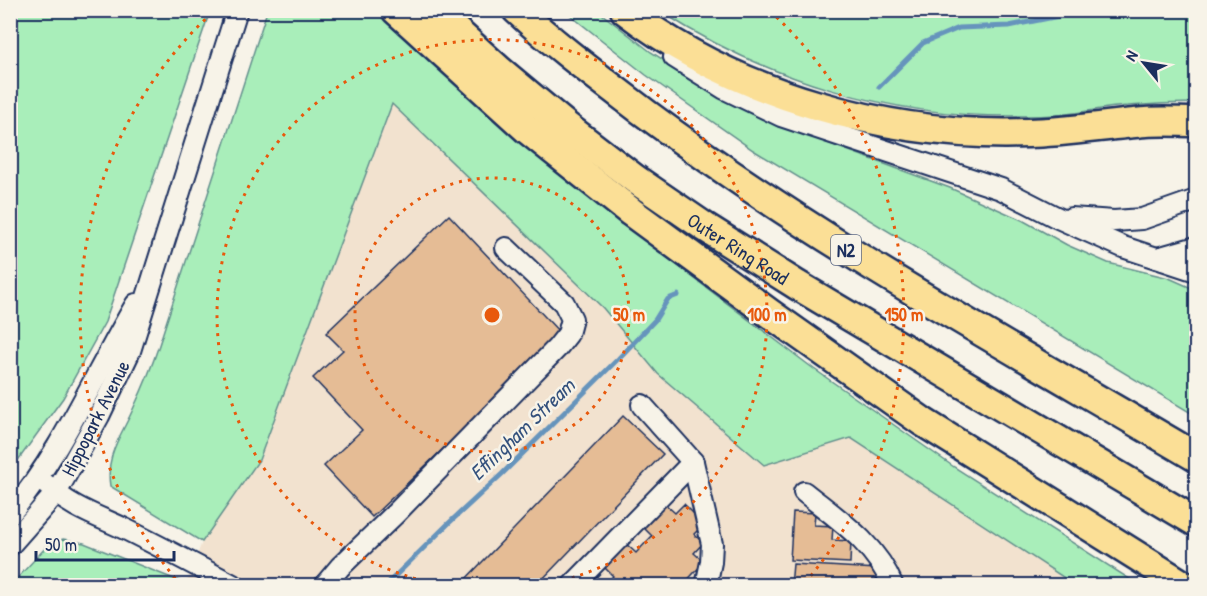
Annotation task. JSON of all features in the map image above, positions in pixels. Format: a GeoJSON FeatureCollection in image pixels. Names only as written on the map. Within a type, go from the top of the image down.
{"type":"FeatureCollection","features":[{"type":"Feature","properties":{"kind":"highway"},"geometry":{"type":"LineString","coordinates":[[396,10],[527,129],[632,212],[751,300],[923,422],[1185,585]]}},
{"type":"Feature","properties":{"kind":"highway","name":"Outer Ring Road"},"geometry":{"type":"LineString","coordinates":[[433,10],[500,71],[566,126],[635,179],[705,227],[797,285],[1197,522]]}},
{"type":"Feature","properties":{"kind":"highway","name":"N2"},"geometry":{"type":"LineString","coordinates":[[517,10],[676,136],[831,241],[1197,457]]}},
{"type":"Feature","properties":{"kind":"highway"},"geometry":{"type":"LineString","coordinates":[[625,10],[681,48],[779,93],[849,115],[903,126],[965,133],[1029,133],[1149,122],[1197,122]]}},
{"type":"Feature","properties":{"kind":"street","name":"Hippopark Avenue"},"geometry":{"type":"LineString","coordinates":[[10,545],[56,493],[99,416],[126,360],[237,10]]}},
{"type":"Feature","properties":{"kind":"street"},"geometry":{"type":"LineString","coordinates":[[620,10],[677,60],[725,89],[781,116],[1001,189],[1123,247],[1197,271]]}},
{"type":"Feature","properties":{"kind":"street"},"geometry":{"type":"LineString","coordinates":[[1056,217],[1114,221],[1142,219],[1197,200]]}},
{"type":"Feature","properties":{"kind":"street"},"geometry":{"type":"LineString","coordinates":[[1158,258],[1197,247]]}},
{"type":"Feature","properties":{"kind":"street"},"geometry":{"type":"LineString","coordinates":[[324,585],[557,348],[568,334],[572,319],[564,303],[506,248]]}},
{"type":"Feature","properties":{"kind":"street","name":"Hippopark Avenue"},"geometry":{"type":"LineString","coordinates":[[10,514],[39,476],[67,432],[114,342],[153,276]]}},
{"type":"Feature","properties":{"kind":"street"},"geometry":{"type":"LineString","coordinates":[[642,405],[693,462],[712,544],[706,585]]}},
{"type":"Feature","properties":{"kind":"street"},"geometry":{"type":"LineString","coordinates":[[572,585],[693,462]]}},
{"type":"Feature","properties":{"kind":"street"},"geometry":{"type":"LineString","coordinates":[[39,476],[56,493],[90,514],[235,585]]}},
{"type":"Feature","properties":{"kind":"street"},"geometry":{"type":"LineString","coordinates":[[804,492],[873,551],[885,566],[893,585]]}},
{"type":"Feature","properties":{"kind":"shaded area"},"geometry":{"type":"Polygon","coordinates":[[[391,103],[603,308],[658,374],[764,465],[851,438],[1075,585],[186,584],[202,542],[259,460],[391,103]]]}},
{"type":"Feature","properties":{"kind":"green space"},"geometry":{"type":"Polygon","coordinates":[[[10,11],[210,11],[105,322],[63,398],[11,470],[10,11]]]}},
{"type":"Feature","properties":{"kind":"green space"},"geometry":{"type":"Polygon","coordinates":[[[267,11],[383,11],[569,178],[674,263],[814,369],[954,467],[1139,585],[1075,585],[851,438],[764,465],[658,374],[603,308],[392,104],[259,460],[202,542],[110,486],[112,454],[156,353],[267,11]]]}},
{"type":"Feature","properties":{"kind":"green space"},"geometry":{"type":"Polygon","coordinates":[[[565,11],[598,11],[651,52],[727,101],[784,127],[950,188],[1022,220],[1067,245],[1108,263],[1169,278],[1196,290],[1196,416],[753,150],[646,75],[565,11]]]}},
{"type":"Feature","properties":{"kind":"green space"},"geometry":{"type":"Polygon","coordinates":[[[660,11],[1196,11],[1196,103],[1120,107],[1043,116],[972,115],[924,110],[878,102],[787,75],[743,57],[660,11]]]}},
{"type":"Feature","properties":{"kind":"green space"},"geometry":{"type":"Polygon","coordinates":[[[63,539],[84,543],[189,585],[11,585],[47,546],[63,539]]]}},
{"type":"Feature","properties":{"kind":"building"},"geometry":{"type":"Polygon","coordinates":[[[449,215],[562,335],[372,517],[324,466],[362,430],[313,378],[343,350],[326,333],[449,215]]]}},
{"type":"Feature","properties":{"kind":"building"},"geometry":{"type":"Polygon","coordinates":[[[623,416],[663,454],[536,586],[459,586],[623,416]]]}},
{"type":"Feature","properties":{"kind":"building"},"geometry":{"type":"Polygon","coordinates":[[[663,502],[675,513],[684,504],[704,524],[694,534],[703,543],[694,553],[704,562],[682,586],[604,586],[613,576],[602,565],[624,542],[636,553],[652,536],[641,525],[663,502]]]}},
{"type":"Feature","properties":{"kind":"building"},"geometry":{"type":"Polygon","coordinates":[[[793,512],[815,513],[814,525],[833,526],[832,540],[851,541],[850,563],[790,560],[793,512]]]}},
{"type":"Feature","properties":{"kind":"building"},"geometry":{"type":"Polygon","coordinates":[[[793,564],[877,569],[876,586],[791,586],[793,564]]]}},
{"type":"Feature","properties":{"kind":"waterway","name":"Effingham Stream"},"geometry":{"type":"LineString","coordinates":[[879,87],[923,43],[959,28],[1009,26],[1089,10]]}},
{"type":"Feature","properties":{"kind":"waterway","name":"Effingham Stream"},"geometry":{"type":"LineString","coordinates":[[385,586],[618,359],[655,320],[668,299],[678,295]]}}]}
